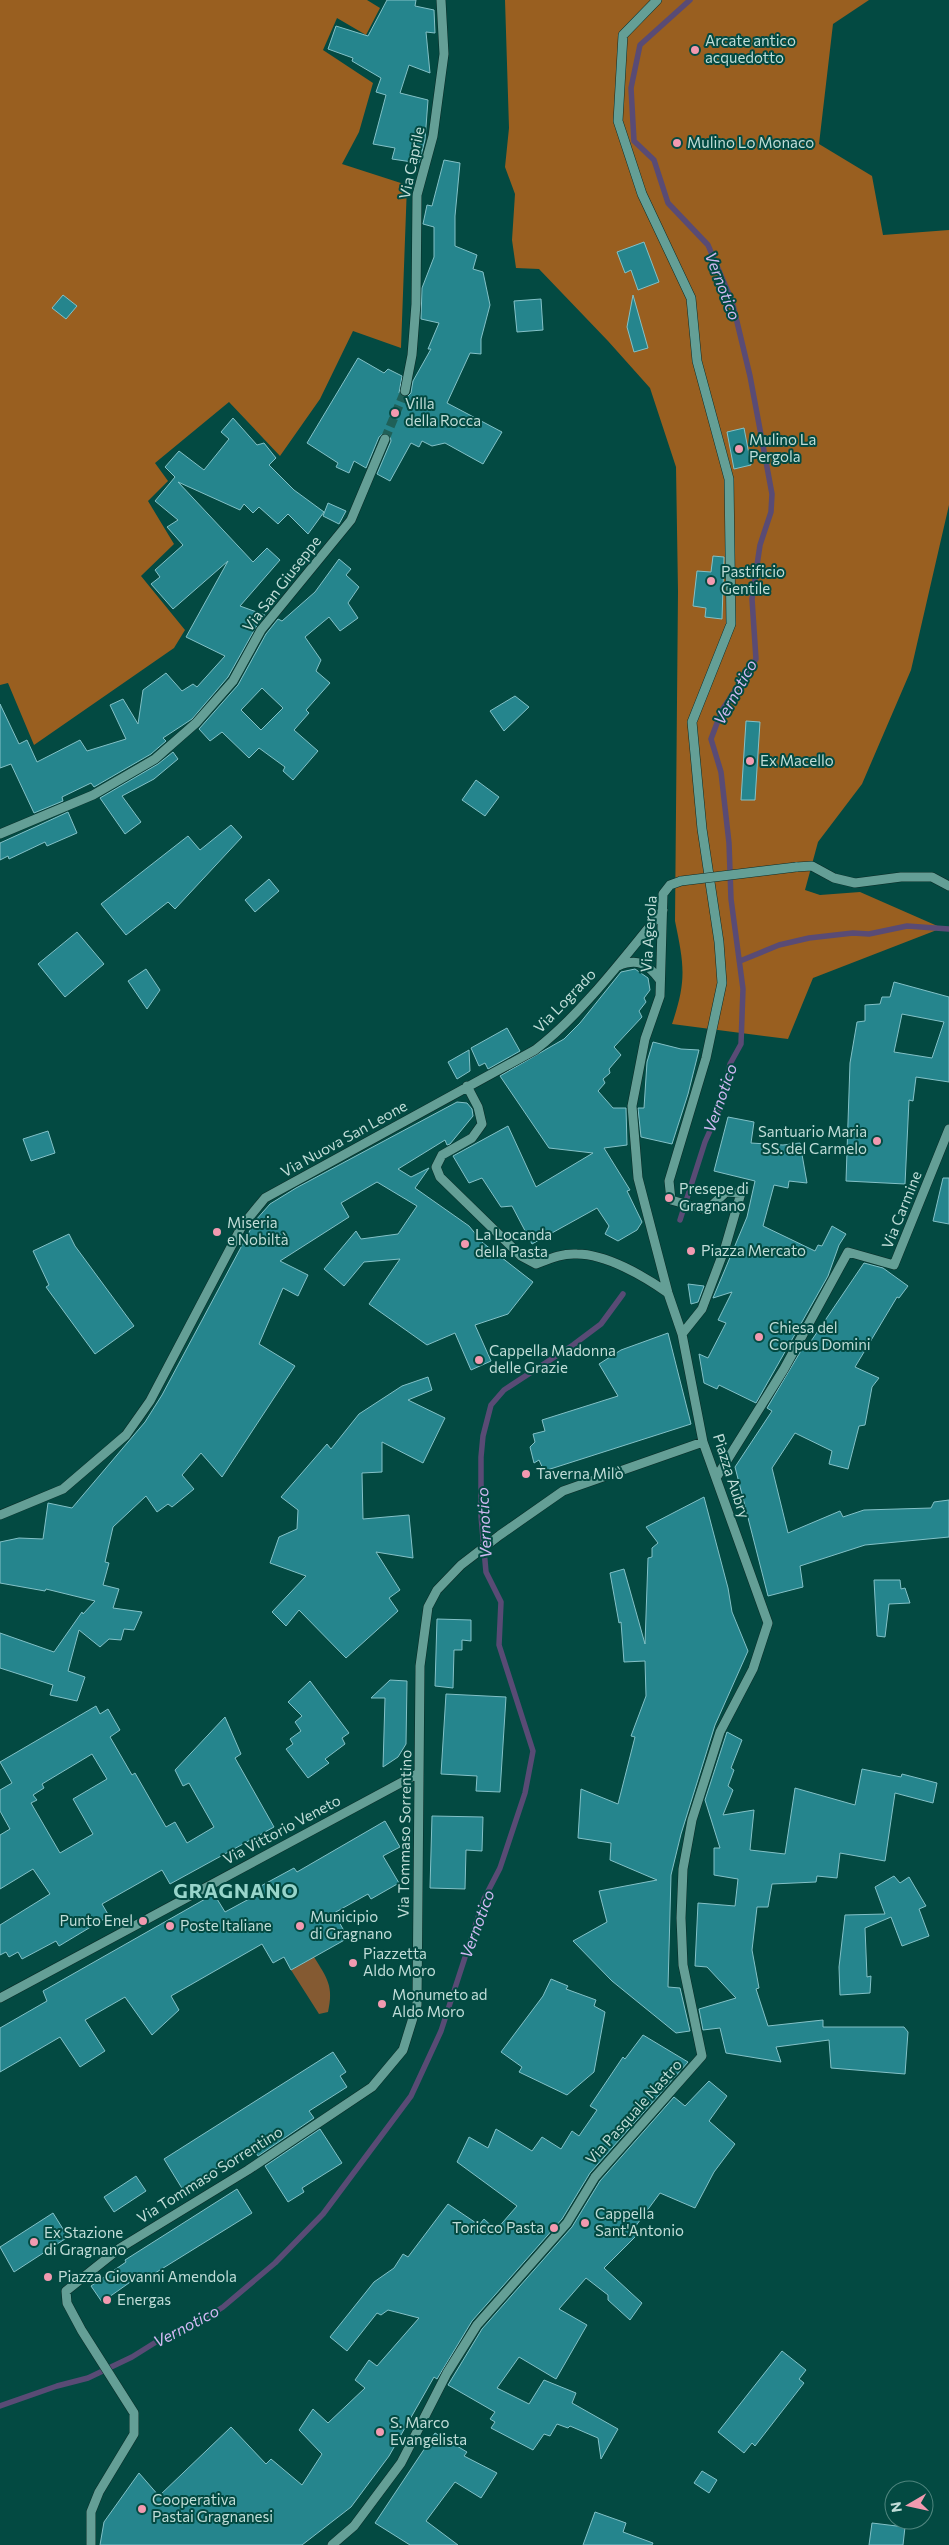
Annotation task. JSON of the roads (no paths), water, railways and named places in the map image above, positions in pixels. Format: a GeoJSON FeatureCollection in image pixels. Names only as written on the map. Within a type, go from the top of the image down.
{"type":"FeatureCollection","features":[{"type":"Feature","properties":{"kind":"street","name":"Via Caprile"},"geometry":{"type":"LineString","coordinates":[[405,391],[412,355],[416,304],[417,195],[422,170],[433,136],[444,54],[441,0]]}},
{"type":"Feature","properties":{"kind":"street"},"geometry":{"type":"LineString","coordinates":[[657,0],[623,35],[618,121],[642,194],[691,298],[697,361],[729,479],[731,624],[692,722],[702,830],[720,942],[722,983],[706,1058],[669,1181],[671,1200],[707,1210],[726,1192],[741,1193],[725,1248],[702,1309],[682,1334]]}},
{"type":"Feature","properties":{"kind":"street","name":"Via San Giuseppe"},"geometry":{"type":"LineString","coordinates":[[0,834],[93,795],[155,759],[196,723],[233,681],[260,630],[351,520],[385,439]]}},
{"type":"Feature","properties":{"kind":"street","name":"Via Agerola"},"geometry":{"type":"LineString","coordinates":[[668,1293],[638,1178],[632,1106],[645,1039],[660,996],[663,894],[670,885],[681,881],[812,866],[834,878],[855,882],[901,877],[932,877],[949,886]]}},
{"type":"Feature","properties":{"kind":"street","name":"Via Logrado"},"geometry":{"type":"LineString","coordinates":[[467,1086],[535,1050],[549,1039],[616,967],[663,910]]}},
{"type":"Feature","properties":{"kind":"street"},"geometry":{"type":"LineString","coordinates":[[616,967],[630,961],[645,965],[660,980]]}},
{"type":"Feature","properties":{"kind":"street"},"geometry":{"type":"LineString","coordinates":[[467,1086],[478,1107],[482,1124],[472,1138],[442,1155],[436,1167],[440,1178],[520,1256],[536,1264],[558,1256],[578,1254],[627,1268],[649,1279],[668,1293],[682,1334]]}},
{"type":"Feature","properties":{"kind":"street","name":"Via Nuova San Leone"},"geometry":{"type":"LineString","coordinates":[[0,1515],[63,1489],[126,1435],[150,1401],[242,1226],[265,1198],[467,1086]]}},
{"type":"Feature","properties":{"kind":"street","name":"Via Carmine"},"geometry":{"type":"LineString","coordinates":[[716,1478],[784,1368],[848,1252],[894,1265],[949,1128]]}},
{"type":"Feature","properties":{"kind":"street","name":"Piazza Aubry"},"geometry":{"type":"LineString","coordinates":[[682,1334],[703,1442],[768,1624]]}},
{"type":"Feature","properties":{"kind":"street","name":"Via Tommaso Sorrentino"},"geometry":{"type":"LineString","coordinates":[[91,2545],[91,2512],[96,2499],[134,2434],[134,2413],[67,2303],[66,2291],[120,2248],[248,2170],[372,2087],[403,2050],[417,2005],[420,1666],[428,1606],[437,1590],[462,1565],[500,1535],[563,1492],[703,1442]]}},
{"type":"Feature","properties":{"kind":"street","name":"Via Pasquale Nastro"},"geometry":{"type":"LineString","coordinates":[[332,2545],[350,2531],[401,2463],[447,2373],[477,2325],[567,2223],[595,2176],[702,2056],[683,1965],[681,1918],[683,1869],[692,1820],[720,1732],[753,1669],[768,1624]]}},
{"type":"Feature","properties":{"kind":"street","name":"Via Vittorio Veneto"},"geometry":{"type":"LineString","coordinates":[[0,1998],[419,1772]]}},
{"type":"Feature","properties":{"kind":"waterway","name":"Vernotico"},"geometry":{"type":"LineString","coordinates":[[680,1220],[705,1142],[720,1108],[730,1064],[741,1044],[743,989],[731,899],[729,843],[721,772],[711,739],[722,710],[756,659],[752,599],[760,545],[771,512],[772,494],[750,376],[732,301],[708,245],[668,203],[654,160],[634,141],[631,88],[640,45],[690,0]]}},
{"type":"Feature","properties":{"kind":"waterway"},"geometry":{"type":"LineString","coordinates":[[740,961],[779,945],[809,938],[853,933],[869,934],[907,926],[949,929]]}},
{"type":"Feature","properties":{"kind":"waterway","name":"Vernotico"},"geometry":{"type":"LineString","coordinates":[[0,2406],[57,2386],[88,2378],[132,2357],[164,2337],[195,2325],[223,2307],[275,2263],[323,2214],[411,2096],[441,2031],[484,1899],[500,1868],[525,1793],[533,1751],[499,1645],[501,1602],[486,1572],[481,1516],[481,1457],[483,1436],[491,1405],[504,1390],[573,1345],[601,1324],[623,1294]]}},
{"type":"Feature","properties":{"kind":"tunnel"},"geometry":{"type":"LineString","coordinates":[[385,439],[405,391]]}},
{"type":"Feature","properties":{"kind":"place","name":"Arcate antico acquedotto"},"geometry":{"type":"Point","coordinates":[695,50]}},
{"type":"Feature","properties":{"kind":"place","name":"Mulino Lo Monaco"},"geometry":{"type":"Point","coordinates":[677,143]}},
{"type":"Feature","properties":{"kind":"place","name":"Villa della Rocca"},"geometry":{"type":"Point","coordinates":[395,413]}},
{"type":"Feature","properties":{"kind":"place","name":"Mulino La Pergola"},"geometry":{"type":"Point","coordinates":[739,449]}},
{"type":"Feature","properties":{"kind":"place","name":"Pastificio Gentile"},"geometry":{"type":"Point","coordinates":[711,581]}},
{"type":"Feature","properties":{"kind":"place","name":"Ex Macello"},"geometry":{"type":"Point","coordinates":[750,761]}},
{"type":"Feature","properties":{"kind":"place","name":"Santuario Maria SS. del Carmelo"},"geometry":{"type":"Point","coordinates":[877,1141]}},
{"type":"Feature","properties":{"kind":"place","name":"Presepe di Gragnano"},"geometry":{"type":"Point","coordinates":[669,1198]}},
{"type":"Feature","properties":{"kind":"place","name":"Miseria e Nobiltà"},"geometry":{"type":"Point","coordinates":[217,1232]}},
{"type":"Feature","properties":{"kind":"place","name":"La Locanda della Pasta"},"geometry":{"type":"Point","coordinates":[465,1244]}},
{"type":"Feature","properties":{"kind":"place","name":"Piazza Mercato"},"geometry":{"type":"Point","coordinates":[691,1251]}},
{"type":"Feature","properties":{"kind":"place","name":"Chiesa del Corpus Domini"},"geometry":{"type":"Point","coordinates":[759,1337]}},
{"type":"Feature","properties":{"kind":"place","name":"Cappella Madonna delle Grazie"},"geometry":{"type":"Point","coordinates":[479,1360]}},
{"type":"Feature","properties":{"kind":"place","name":"Taverna Milò"},"geometry":{"type":"Point","coordinates":[526,1474]}},
{"type":"Feature","properties":{"kind":"place","name":"Punto Enel"},"geometry":{"type":"Point","coordinates":[143,1921]}},
{"type":"Feature","properties":{"kind":"place","name":"Poste Italiane"},"geometry":{"type":"Point","coordinates":[170,1926]}},
{"type":"Feature","properties":{"kind":"place","name":"Municipio di Gragnano"},"geometry":{"type":"Point","coordinates":[300,1926]}},
{"type":"Feature","properties":{"kind":"place","name":"Piazzetta Aldo Moro"},"geometry":{"type":"Point","coordinates":[353,1963]}},
{"type":"Feature","properties":{"kind":"place","name":"Monumeto ad Aldo Moro"},"geometry":{"type":"Point","coordinates":[382,2004]}},
{"type":"Feature","properties":{"kind":"place","name":"Cappella Sant'Antonio"},"geometry":{"type":"Point","coordinates":[585,2223]}},
{"type":"Feature","properties":{"kind":"place","name":"Toricco Pasta"},"geometry":{"type":"Point","coordinates":[554,2228]}},
{"type":"Feature","properties":{"kind":"place","name":"Ex Stazione di Gragnano"},"geometry":{"type":"Point","coordinates":[34,2242]}},
{"type":"Feature","properties":{"kind":"place","name":"Piazza Giovanni Amendola"},"geometry":{"type":"Point","coordinates":[48,2277]}},
{"type":"Feature","properties":{"kind":"place","name":"Energas"},"geometry":{"type":"Point","coordinates":[107,2300]}},
{"type":"Feature","properties":{"kind":"place","name":"S. Marco Evangelista"},"geometry":{"type":"Point","coordinates":[380,2432]}},
{"type":"Feature","properties":{"kind":"place","name":"Cooperativa Pastai Gragnanesi"},"geometry":{"type":"Point","coordinates":[142,2509]}},
{"type":"Feature","properties":{"kind":"district","name":"GRAGNANO"},"geometry":{"type":"Point","coordinates":[236,1891]}}]}
